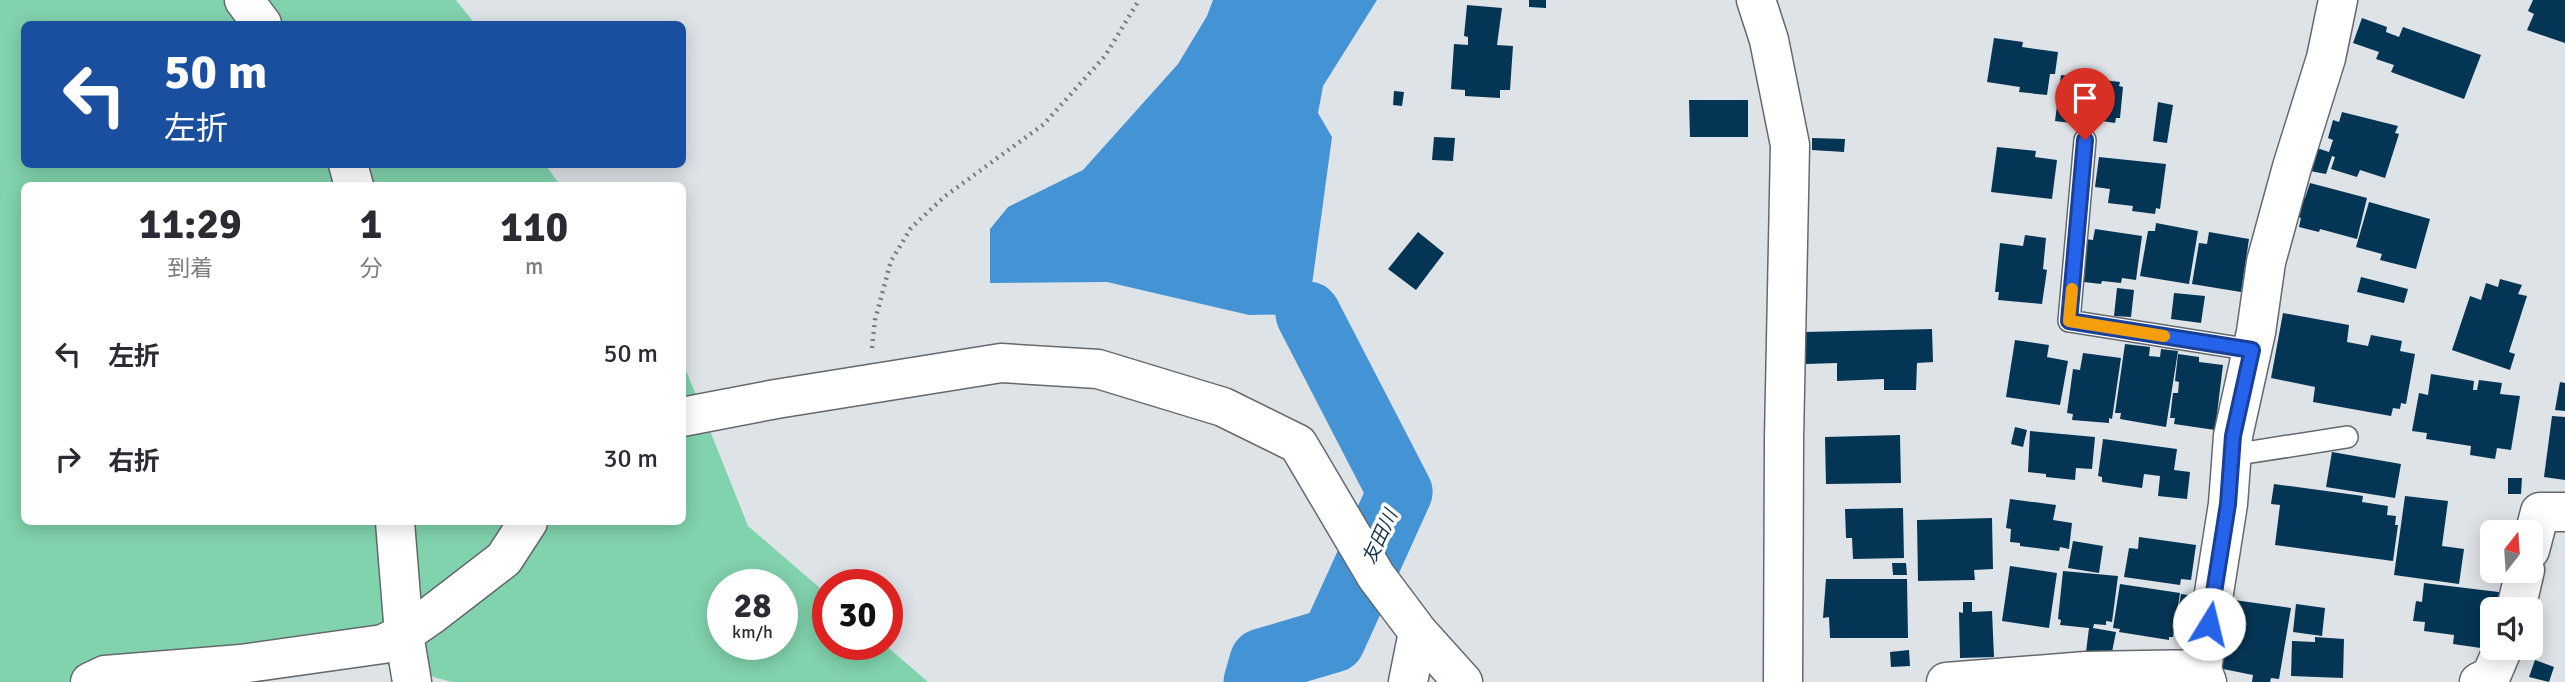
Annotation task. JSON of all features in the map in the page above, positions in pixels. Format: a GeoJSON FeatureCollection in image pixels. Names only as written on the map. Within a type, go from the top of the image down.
{"type":"FeatureCollection","features":[{"type":"Feature","properties":{"kind":"street"},"geometry":{"type":"LineString","coordinates":[[244,0],[260,21]]}},
{"type":"Feature","properties":{"kind":"street"},"geometry":{"type":"LineString","coordinates":[[1756,0],[1769,40],[1790,145],[1784,439],[1783,682]]}},
{"type":"Feature","properties":{"kind":"street"},"geometry":{"type":"LineString","coordinates":[[1946,682],[2086,671],[2205,676],[2228,504],[2233,436],[2252,350],[2266,262],[2326,58],[2338,0]]}},
{"type":"Feature","properties":{"kind":"street"},"geometry":{"type":"LineString","coordinates":[[686,416],[1001,363],[1098,369],[1223,407],[1298,444],[1368,561],[1418,632],[1464,682]]}},
{"type":"Feature","properties":{"kind":"street"},"geometry":{"type":"LineString","coordinates":[[2538,520],[2540,513],[2565,512]]}},
{"type":"Feature","properties":{"kind":"street"},"geometry":{"type":"LineString","coordinates":[[395,525],[404,634],[412,682]]}},
{"type":"Feature","properties":{"kind":"street"},"geometry":{"type":"LineString","coordinates":[[90,682],[105,675],[241,664],[383,644],[404,634],[504,559],[526,525]]}},
{"type":"Feature","properties":{"kind":"street"},"geometry":{"type":"LineString","coordinates":[[1408,682],[1418,632]]}},
{"type":"Feature","properties":{"kind":"street"},"geometry":{"type":"LineString","coordinates":[[2479,682],[2491,676],[2498,660]]}},
{"type":"Feature","properties":{"kind":"lane"},"geometry":{"type":"LineString","coordinates":[[2085,140],[2069,321],[2252,350]]}},
{"type":"Feature","properties":{"kind":"lane"},"geometry":{"type":"LineString","coordinates":[[2232,455],[2347,437]]}},
{"type":"Feature","properties":{"kind":"path"},"geometry":{"type":"LineString","coordinates":[[869,385],[875,320],[891,261],[911,228],[944,197],[1044,124],[1105,56],[1139,0]]}},
{"type":"Feature","properties":{"kind":"green space"},"geometry":{"type":"Polygon","coordinates":[[[0,0],[456,0],[473,21],[21,21],[21,168],[548,168],[558,182],[21,182],[21,525],[686,525],[686,371],[748,526],[798,569],[707,569],[707,660],[798,660],[798,569],[812,581],[812,660],[903,660],[928,682],[452,682],[374,661],[119,658],[69,682],[0,682],[0,0]]]}},
{"type":"Feature","properties":{"kind":"water"},"geometry":{"type":"Polygon","coordinates":[[[1213,0],[1377,0],[1323,86],[1318,113],[1332,137],[1308,314],[1249,315],[1107,282],[990,283],[990,229],[1008,207],[1083,170],[1178,64],[1207,16],[1213,0]]]}},
{"type":"Feature","properties":{"kind":"building"},"geometry":{"type":"Polygon","coordinates":[[[1529,0],[1546,0],[1546,8],[1529,7],[1529,0]]]}},
{"type":"Feature","properties":{"kind":"building"},"geometry":{"type":"Polygon","coordinates":[[[2533,0],[2565,0],[2565,43],[2527,30],[2534,14],[2528,11],[2533,0]]]}},
{"type":"Feature","properties":{"kind":"building"},"geometry":{"type":"Polygon","coordinates":[[[1467,5],[1502,8],[1497,45],[1513,46],[1510,90],[1500,90],[1500,98],[1465,96],[1465,90],[1451,89],[1454,44],[1468,45],[1468,37],[1464,36],[1467,5]]]}},
{"type":"Feature","properties":{"kind":"building"},"geometry":{"type":"Polygon","coordinates":[[[2362,18],[2387,27],[2386,32],[2399,37],[2403,27],[2481,55],[2464,99],[2391,72],[2394,65],[2376,59],[2379,52],[2353,43],[2362,18]]]}},
{"type":"Feature","properties":{"kind":"building"},"geometry":{"type":"Polygon","coordinates":[[[1994,38],[2023,42],[2022,47],[2058,52],[2055,74],[2050,74],[2047,95],[2019,92],[2020,87],[1987,82],[1994,38]]]}},
{"type":"Feature","properties":{"kind":"building"},"geometry":{"type":"Polygon","coordinates":[[[2061,75],[2120,82],[2119,86],[2123,87],[2120,118],[2116,118],[2115,123],[2095,120],[2095,126],[2055,121],[2061,75]]]}},
{"type":"Feature","properties":{"kind":"building"},"geometry":{"type":"Polygon","coordinates":[[[1394,91],[1404,92],[1402,106],[1393,105],[1394,91]]]}},
{"type":"Feature","properties":{"kind":"building"},"geometry":{"type":"Polygon","coordinates":[[[1689,100],[1748,100],[1748,137],[1690,137],[1689,100]]]}},
{"type":"Feature","properties":{"kind":"building"},"geometry":{"type":"Polygon","coordinates":[[[2158,102],[2173,105],[2167,143],[2153,141],[2158,102]]]}},
{"type":"Feature","properties":{"kind":"building"},"geometry":{"type":"Polygon","coordinates":[[[2342,112],[2398,126],[2395,133],[2399,134],[2385,178],[2360,170],[2357,177],[2331,169],[2335,157],[2332,156],[2326,174],[2310,171],[2317,148],[2329,152],[2333,140],[2328,138],[2333,120],[2339,122],[2342,112]]]}},
{"type":"Feature","properties":{"kind":"building"},"geometry":{"type":"Polygon","coordinates":[[[1434,137],[1455,138],[1453,161],[1432,160],[1434,137]]]}},
{"type":"Feature","properties":{"kind":"building"},"geometry":{"type":"Polygon","coordinates":[[[1812,138],[1845,139],[1844,152],[1812,150],[1812,138]]]}},
{"type":"Feature","properties":{"kind":"building"},"geometry":{"type":"Polygon","coordinates":[[[1997,147],[2036,151],[2035,157],[2057,160],[2052,199],[1991,192],[1997,147]]]}},
{"type":"Feature","properties":{"kind":"building"},"geometry":{"type":"Polygon","coordinates":[[[2099,157],[2166,164],[2160,209],[2156,208],[2155,214],[2132,211],[2133,206],[2108,203],[2110,189],[2095,187],[2099,157]]]}},
{"type":"Feature","properties":{"kind":"building"},"geometry":{"type":"Polygon","coordinates":[[[2310,183],[2367,198],[2357,239],[2320,229],[2319,232],[2299,227],[2301,218],[2297,217],[2302,197],[2305,198],[2310,183]]]}},
{"type":"Feature","properties":{"kind":"building"},"geometry":{"type":"Polygon","coordinates":[[[2369,202],[2430,219],[2416,269],[2380,260],[2382,254],[2356,247],[2369,202]]]}},
{"type":"Feature","properties":{"kind":"building"},"geometry":{"type":"Polygon","coordinates":[[[2156,223],[2198,231],[2189,284],[2140,276],[2148,231],[2155,231],[2156,223]]]}},
{"type":"Feature","properties":{"kind":"building"},"geometry":{"type":"Polygon","coordinates":[[[2095,229],[2142,236],[2136,280],[2122,278],[2121,283],[2102,281],[2101,284],[2084,282],[2081,277],[2085,239],[2093,240],[2095,229]]]}},
{"type":"Feature","properties":{"kind":"building"},"geometry":{"type":"Polygon","coordinates":[[[1418,232],[1444,253],[1416,290],[1388,269],[1418,232]]]}},
{"type":"Feature","properties":{"kind":"building"},"geometry":{"type":"Polygon","coordinates":[[[2209,232],[2249,239],[2241,292],[2192,284],[2199,243],[2207,244],[2209,232]]]}},
{"type":"Feature","properties":{"kind":"building"},"geometry":{"type":"Polygon","coordinates":[[[2025,235],[2046,238],[2043,269],[2047,270],[2042,304],[1998,300],[1999,292],[1995,292],[2000,243],[2023,246],[2025,235]]]}},
{"type":"Feature","properties":{"kind":"building"},"geometry":{"type":"Polygon","coordinates":[[[2361,277],[2408,289],[2404,303],[2357,292],[2361,277]]]}},
{"type":"Feature","properties":{"kind":"building"},"geometry":{"type":"Polygon","coordinates":[[[2500,279],[2522,285],[2518,294],[2527,296],[2509,352],[2515,354],[2510,370],[2452,350],[2470,296],[2481,300],[2486,283],[2498,287],[2500,279]]]}},
{"type":"Feature","properties":{"kind":"building"},"geometry":{"type":"Polygon","coordinates":[[[2117,288],[2134,290],[2131,317],[2114,316],[2117,288]]]}},
{"type":"Feature","properties":{"kind":"building"},"geometry":{"type":"Polygon","coordinates":[[[2174,293],[2205,296],[2201,323],[2171,319],[2174,293]]]}},
{"type":"Feature","properties":{"kind":"building"},"geometry":{"type":"Polygon","coordinates":[[[2283,313],[2349,325],[2347,342],[2368,346],[2371,335],[2402,341],[2400,351],[2415,354],[2406,404],[2401,403],[2400,409],[2393,408],[2391,416],[2313,402],[2315,387],[2271,378],[2283,313]]]}},
{"type":"Feature","properties":{"kind":"building"},"geometry":{"type":"Polygon","coordinates":[[[1932,329],[1933,362],[1917,363],[1916,390],[1884,390],[1884,379],[1837,381],[1837,363],[1806,364],[1805,332],[1932,329]]]}},
{"type":"Feature","properties":{"kind":"building"},"geometry":{"type":"Polygon","coordinates":[[[2015,340],[2049,345],[2047,357],[2068,361],[2060,405],[2006,397],[2015,340]]]}},
{"type":"Feature","properties":{"kind":"building"},"geometry":{"type":"Polygon","coordinates":[[[2125,344],[2150,347],[2149,356],[2160,357],[2161,349],[2178,351],[2166,427],[2120,419],[2121,413],[2115,413],[2125,344]]]}},
{"type":"Feature","properties":{"kind":"building"},"geometry":{"type":"Polygon","coordinates":[[[2083,353],[2121,358],[2112,419],[2109,418],[2109,423],[2072,420],[2073,414],[2067,413],[2073,369],[2080,370],[2083,353]]]}},
{"type":"Feature","properties":{"kind":"building"},"geometry":{"type":"Polygon","coordinates":[[[2178,354],[2199,357],[2199,362],[2223,365],[2215,430],[2174,424],[2175,418],[2170,418],[2173,393],[2178,393],[2179,382],[2175,381],[2178,354]]]}},
{"type":"Feature","properties":{"kind":"building"},"geometry":{"type":"Polygon","coordinates":[[[2431,374],[2474,381],[2473,390],[2477,390],[2479,380],[2502,383],[2500,394],[2520,396],[2511,450],[2497,448],[2495,459],[2470,455],[2471,446],[2426,439],[2427,433],[2412,431],[2419,393],[2428,395],[2431,374]]]}},
{"type":"Feature","properties":{"kind":"building"},"geometry":{"type":"Polygon","coordinates":[[[2560,382],[2565,383],[2565,411],[2555,410],[2560,382]]]}},
{"type":"Feature","properties":{"kind":"building"},"geometry":{"type":"Polygon","coordinates":[[[2552,416],[2565,417],[2565,480],[2544,477],[2552,416]]]}},
{"type":"Feature","properties":{"kind":"building"},"geometry":{"type":"Polygon","coordinates":[[[2015,427],[2027,430],[2023,447],[2011,444],[2015,427]]]}},
{"type":"Feature","properties":{"kind":"building"},"geometry":{"type":"Polygon","coordinates":[[[2030,431],[2095,437],[2092,469],[2076,468],[2075,480],[2028,472],[2030,431]]]}},
{"type":"Feature","properties":{"kind":"building"},"geometry":{"type":"Polygon","coordinates":[[[1900,435],[1901,483],[1826,484],[1825,437],[1900,435]]]}},
{"type":"Feature","properties":{"kind":"building"},"geometry":{"type":"Polygon","coordinates":[[[2103,439],[2177,449],[2174,470],[2190,472],[2187,499],[2158,496],[2160,476],[2144,474],[2142,488],[2102,482],[2102,477],[2098,476],[2103,439]]]}},
{"type":"Feature","properties":{"kind":"building"},"geometry":{"type":"Polygon","coordinates":[[[2332,452],[2401,464],[2395,498],[2326,487],[2332,452]]]}},
{"type":"Feature","properties":{"kind":"building"},"geometry":{"type":"Polygon","coordinates":[[[2508,478],[2522,478],[2521,494],[2508,494],[2508,478]]]}},
{"type":"Feature","properties":{"kind":"building"},"geometry":{"type":"Polygon","coordinates":[[[2274,484],[2363,496],[2362,502],[2388,506],[2387,515],[2396,516],[2395,525],[2398,525],[2393,561],[2275,545],[2280,505],[2271,504],[2274,484]]]}},
{"type":"Feature","properties":{"kind":"building"},"geometry":{"type":"Polygon","coordinates":[[[2405,496],[2448,501],[2442,546],[2464,549],[2459,584],[2394,575],[2405,496]]]}},
{"type":"Feature","properties":{"kind":"building"},"geometry":{"type":"Polygon","coordinates":[[[2010,499],[2056,505],[2053,520],[2072,523],[2069,549],[2060,547],[2059,551],[2020,546],[2020,543],[2010,542],[2011,529],[2006,528],[2010,499]]]}},
{"type":"Feature","properties":{"kind":"building"},"geometry":{"type":"Polygon","coordinates":[[[1903,508],[1904,558],[1853,559],[1852,538],[1846,538],[1845,509],[1903,508]]]}},
{"type":"Feature","properties":{"kind":"building"},"geometry":{"type":"Polygon","coordinates":[[[1992,518],[1993,569],[1974,570],[1975,580],[1918,581],[1917,520],[1992,518]]]}},
{"type":"Feature","properties":{"kind":"building"},"geometry":{"type":"Polygon","coordinates":[[[2139,537],[2196,545],[2191,580],[2181,579],[2180,585],[2124,577],[2129,548],[2138,549],[2139,537]]]}},
{"type":"Feature","properties":{"kind":"building"},"geometry":{"type":"Polygon","coordinates":[[[2073,541],[2103,546],[2099,573],[2068,568],[2073,541]]]}},
{"type":"Feature","properties":{"kind":"building"},"geometry":{"type":"Polygon","coordinates":[[[1892,563],[1906,563],[1907,575],[1893,575],[1892,563]]]}},
{"type":"Feature","properties":{"kind":"building"},"geometry":{"type":"Polygon","coordinates":[[[2010,566],[2057,573],[2049,628],[2002,621],[2010,566]]]}},
{"type":"Feature","properties":{"kind":"building"},"geometry":{"type":"Polygon","coordinates":[[[2063,571],[2118,576],[2112,622],[2106,621],[2106,625],[2094,624],[2093,628],[2116,632],[2111,657],[2086,652],[2089,628],[2060,625],[2061,620],[2058,619],[2063,571]]]}},
{"type":"Feature","properties":{"kind":"building"},"geometry":{"type":"Polygon","coordinates":[[[1826,579],[1907,579],[1908,638],[1830,638],[1829,617],[1823,618],[1826,579]]]}},
{"type":"Feature","properties":{"kind":"building"},"geometry":{"type":"Polygon","coordinates":[[[2424,583],[2507,593],[2506,597],[2480,597],[2480,648],[2453,644],[2454,635],[2424,631],[2425,622],[2413,621],[2416,601],[2422,602],[2424,583]]]}},
{"type":"Feature","properties":{"kind":"building"},"geometry":{"type":"Polygon","coordinates":[[[2120,584],[2180,593],[2173,637],[2169,637],[2169,640],[2119,632],[2120,629],[2113,628],[2120,584]]]}},
{"type":"Feature","properties":{"kind":"building"},"geometry":{"type":"Polygon","coordinates":[[[2181,594],[2194,596],[2189,632],[2175,631],[2181,594]]]}},
{"type":"Feature","properties":{"kind":"building"},"geometry":{"type":"Polygon","coordinates":[[[2234,600],[2291,608],[2279,679],[2252,682],[2253,675],[2218,668],[2224,611],[2231,612],[2234,600]]]}},
{"type":"Feature","properties":{"kind":"building"},"geometry":{"type":"Polygon","coordinates":[[[1963,602],[1972,602],[1972,612],[1992,611],[1994,657],[1960,658],[1959,612],[1963,613],[1963,602]]]}},
{"type":"Feature","properties":{"kind":"building"},"geometry":{"type":"Polygon","coordinates":[[[2296,604],[2325,608],[2322,636],[2293,632],[2296,604]]]}},
{"type":"Feature","properties":{"kind":"building"},"geometry":{"type":"Polygon","coordinates":[[[2315,637],[2344,639],[2343,678],[2291,676],[2292,641],[2315,642],[2315,637]]]}},
{"type":"Feature","properties":{"kind":"building"},"geometry":{"type":"Polygon","coordinates":[[[1909,650],[1910,666],[1891,667],[1890,652],[1909,650]]]}},
{"type":"Feature","properties":{"kind":"building"},"geometry":{"type":"Polygon","coordinates":[[[2535,660],[2554,667],[2549,682],[2529,677],[2535,660]]]}},
{"type":"Feature","properties":{"kind":"waterway","name":"友田川"},"geometry":{"type":"LineString","coordinates":[[1256,682],[1262,661],[1333,640],[1400,492],[1308,314]]}},
{"type":"Feature","properties":{"kind":"slow traffic"},"geometry":{"type":"LineString","coordinates":[[2072,289],[2069,321],[2164,336]]}},
{"type":"Feature","properties":{"kind":"route"},"geometry":{"type":"LineString","coordinates":[[2085,140],[2069,321],[2252,350],[2233,436],[2228,504],[2209,624]]}}]}
